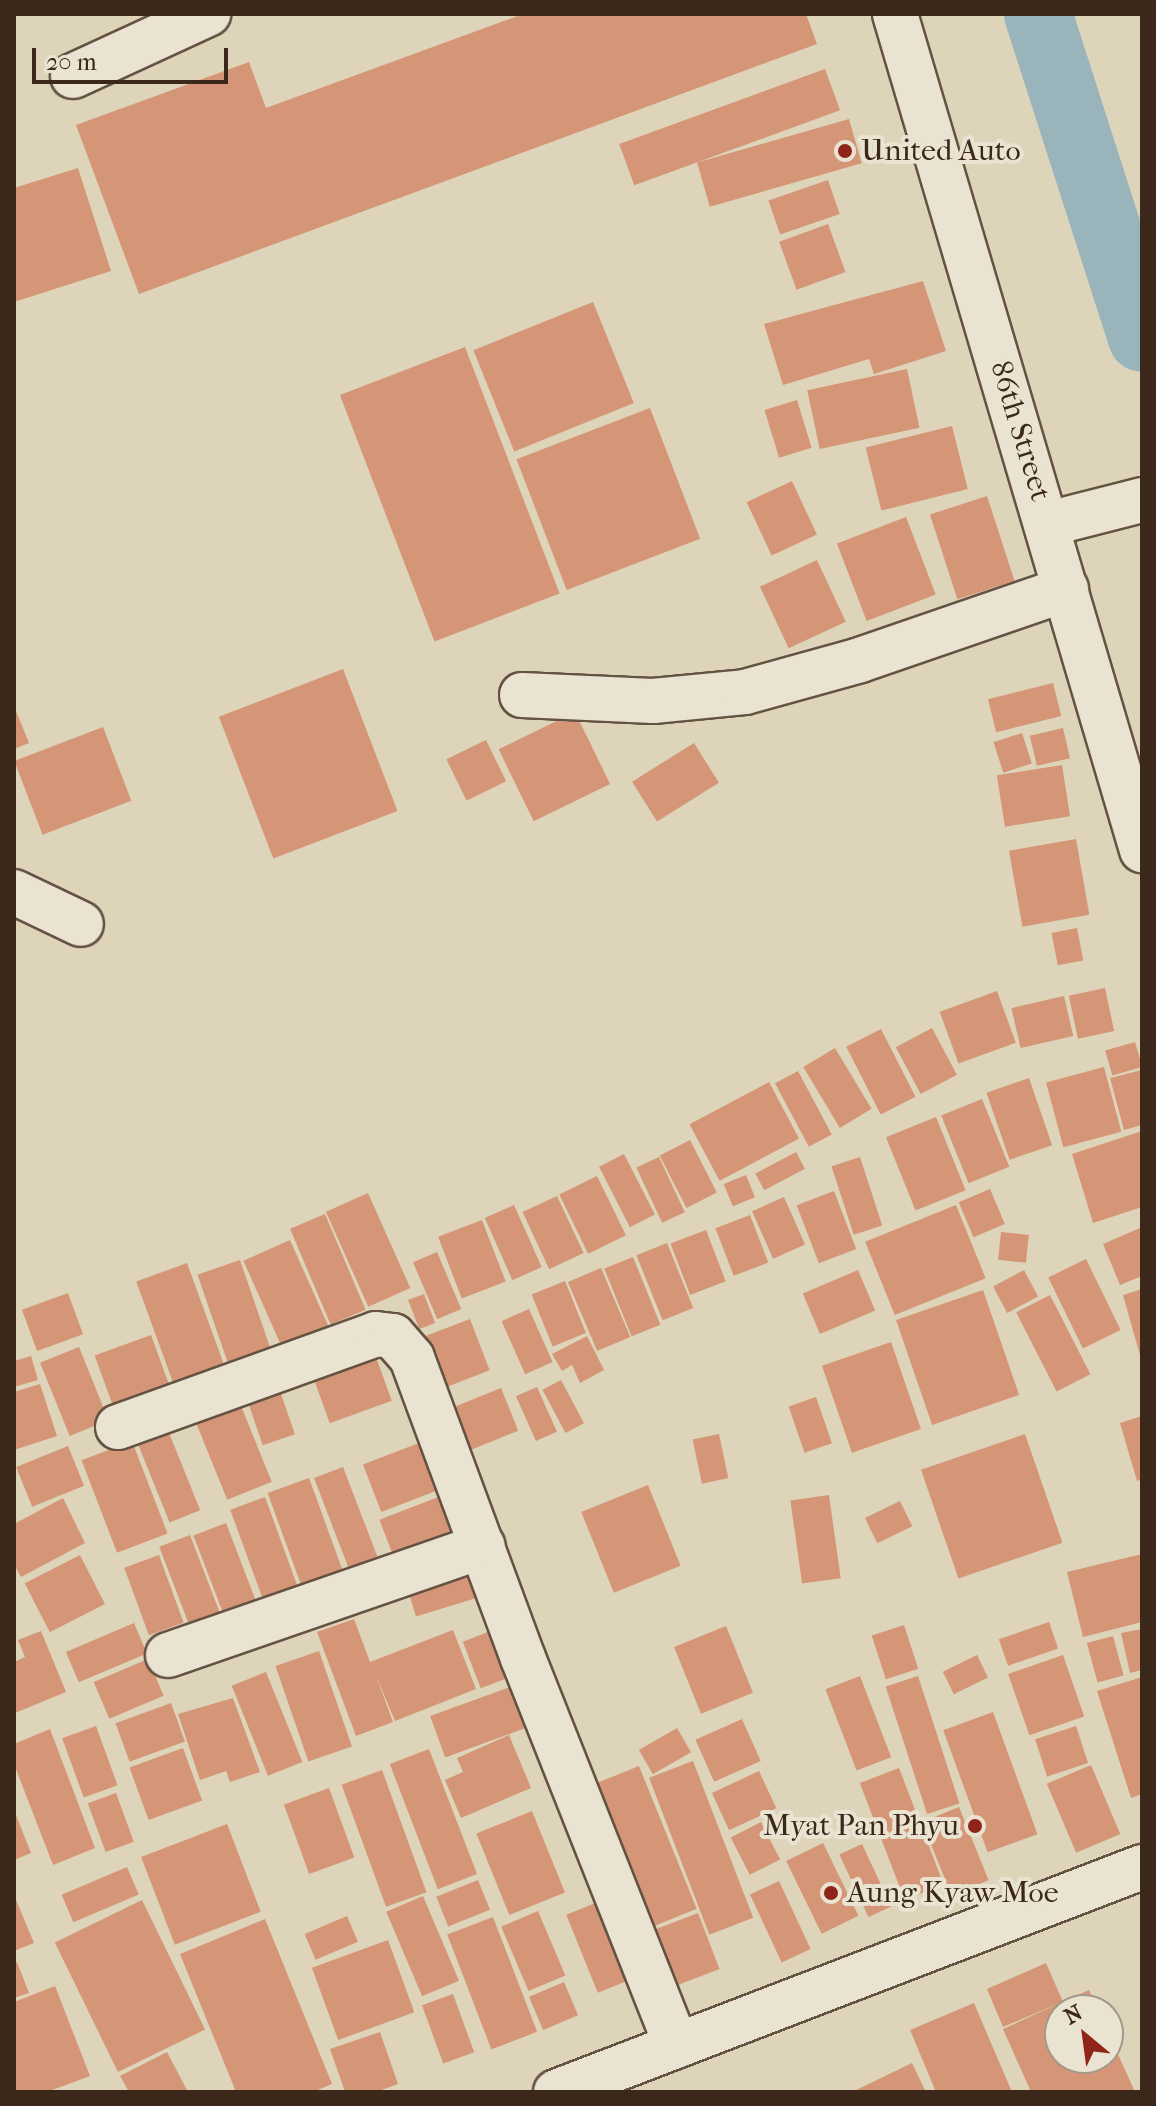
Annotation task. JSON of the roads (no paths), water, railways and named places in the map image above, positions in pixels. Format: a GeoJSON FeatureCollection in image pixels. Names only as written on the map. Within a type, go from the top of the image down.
{"type":"FeatureCollection","features":[{"type":"Feature","properties":{"kind":"street"},"geometry":{"type":"LineString","coordinates":[[73,76],[208,14]]}},
{"type":"Feature","properties":{"kind":"street","name":"86th Street"},"geometry":{"type":"LineString","coordinates":[[895,14],[1142,850]]}},
{"type":"Feature","properties":{"kind":"street"},"geometry":{"type":"LineString","coordinates":[[1048,524],[1124,505]]}},
{"type":"Feature","properties":{"kind":"street"},"geometry":{"type":"LineString","coordinates":[[522,695],[653,701],[745,692],[860,660],[1066,589]]}},
{"type":"Feature","properties":{"kind":"street"},"geometry":{"type":"LineString","coordinates":[[14,892],[81,924]]}},
{"type":"Feature","properties":{"kind":"street"},"geometry":{"type":"LineString","coordinates":[[118,1427],[376,1334],[393,1336],[412,1358],[677,2046]]}},
{"type":"Feature","properties":{"kind":"street"},"geometry":{"type":"LineString","coordinates":[[168,1655],[483,1546]]}},
{"type":"Feature","properties":{"kind":"street"},"geometry":{"type":"LineString","coordinates":[[556,2092],[1142,1867]]}},
{"type":"Feature","properties":{"kind":"waterway"},"geometry":{"type":"LineString","coordinates":[[1038,14],[1142,338]]}},
{"type":"Feature","properties":{"kind":"place","name":"United Auto"},"geometry":{"type":"Point","coordinates":[845,151]}},
{"type":"Feature","properties":{"kind":"place","name":"Myat Pan Phyu"},"geometry":{"type":"Point","coordinates":[975,1826]}},
{"type":"Feature","properties":{"kind":"place","name":"Aung Kyaw Moe"},"geometry":{"type":"Point","coordinates":[831,1893]}}]}
